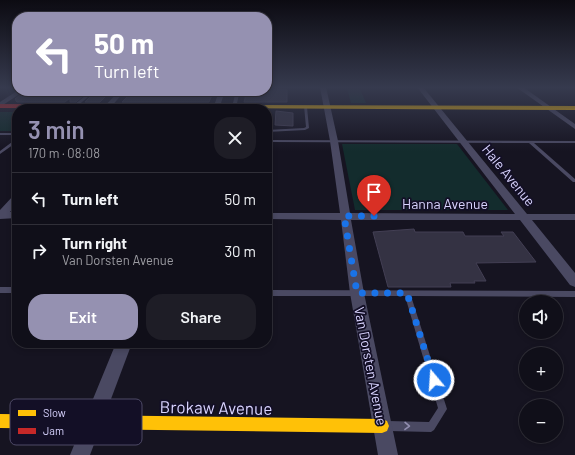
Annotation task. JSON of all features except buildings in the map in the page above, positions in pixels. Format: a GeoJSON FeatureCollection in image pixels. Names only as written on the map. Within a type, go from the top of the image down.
{"type":"FeatureCollection","features":[{"type":"Feature","properties":{"kind":"street","name":"Van Dorsten Avenue"},"geometry":{"type":"LineString","coordinates":[[328,108],[357,293],[388,455]]}},
{"type":"Feature","properties":{"kind":"street","name":"Hale Avenue"},"geometry":{"type":"LineString","coordinates":[[438,108],[463,142],[575,282]]}},
{"type":"Feature","properties":{"kind":"street"},"geometry":{"type":"LineString","coordinates":[[550,108],[575,127]]}},
{"type":"Feature","properties":{"kind":"street"},"geometry":{"type":"LineString","coordinates":[[0,215],[12,203]]}},
{"type":"Feature","properties":{"kind":"street"},"geometry":{"type":"LineString","coordinates":[[0,215],[12,215]]}},
{"type":"Feature","properties":{"kind":"street","name":"Hanna Avenue"},"geometry":{"type":"LineString","coordinates":[[272,216],[575,217]]}},
{"type":"Feature","properties":{"kind":"street"},"geometry":{"type":"LineString","coordinates":[[102,399],[122,348]]}},
{"type":"Feature","properties":{"kind":"street","name":"Brokaw Avenue"},"geometry":{"type":"LineString","coordinates":[[142,422],[382,426]]}},
{"type":"Feature","properties":{"kind":"street"},"geometry":{"type":"LineString","coordinates":[[80,455],[84,445]]}},
{"type":"Feature","properties":{"kind":"lane"},"geometry":{"type":"LineString","coordinates":[[272,131],[305,129],[308,127],[305,108]]}},
{"type":"Feature","properties":{"kind":"lane"},"geometry":{"type":"LineString","coordinates":[[0,134],[12,134]]}},
{"type":"Feature","properties":{"kind":"lane"},"geometry":{"type":"LineString","coordinates":[[272,142],[575,142]]}},
{"type":"Feature","properties":{"kind":"lane"},"geometry":{"type":"LineString","coordinates":[[530,142],[575,182]]}},
{"type":"Feature","properties":{"kind":"lane"},"geometry":{"type":"LineString","coordinates":[[0,153],[12,144]]}},
{"type":"Feature","properties":{"kind":"lane"},"geometry":{"type":"LineString","coordinates":[[0,290],[12,290]]}},
{"type":"Feature","properties":{"kind":"lane"},"geometry":{"type":"LineString","coordinates":[[272,293],[575,294]]}},
{"type":"Feature","properties":{"kind":"lane","name":"Brokaw Avenue"},"geometry":{"type":"LineString","coordinates":[[382,426],[431,427],[443,409],[407,293]]}},
{"type":"Feature","properties":{"kind":"green space"},"geometry":{"type":"Polygon","coordinates":[[[0,112],[12,112],[12,130],[0,131],[0,112]]]}},
{"type":"Feature","properties":{"kind":"green space"},"geometry":{"type":"Polygon","coordinates":[[[342,144],[457,144],[508,210],[355,210],[342,144]]]}},
{"type":"Feature","properties":{"kind":"traffic: slow"},"geometry":{"type":"LineString","coordinates":[[0,421],[10,421]]}},
{"type":"Feature","properties":{"kind":"traffic: slow"},"geometry":{"type":"LineString","coordinates":[[142,423],[382,426]]}},
{"type":"Feature","properties":{"kind":"route"},"geometry":{"type":"LineString","coordinates":[[374,216],[344,216],[357,293],[407,293],[434,380]]}}]}
